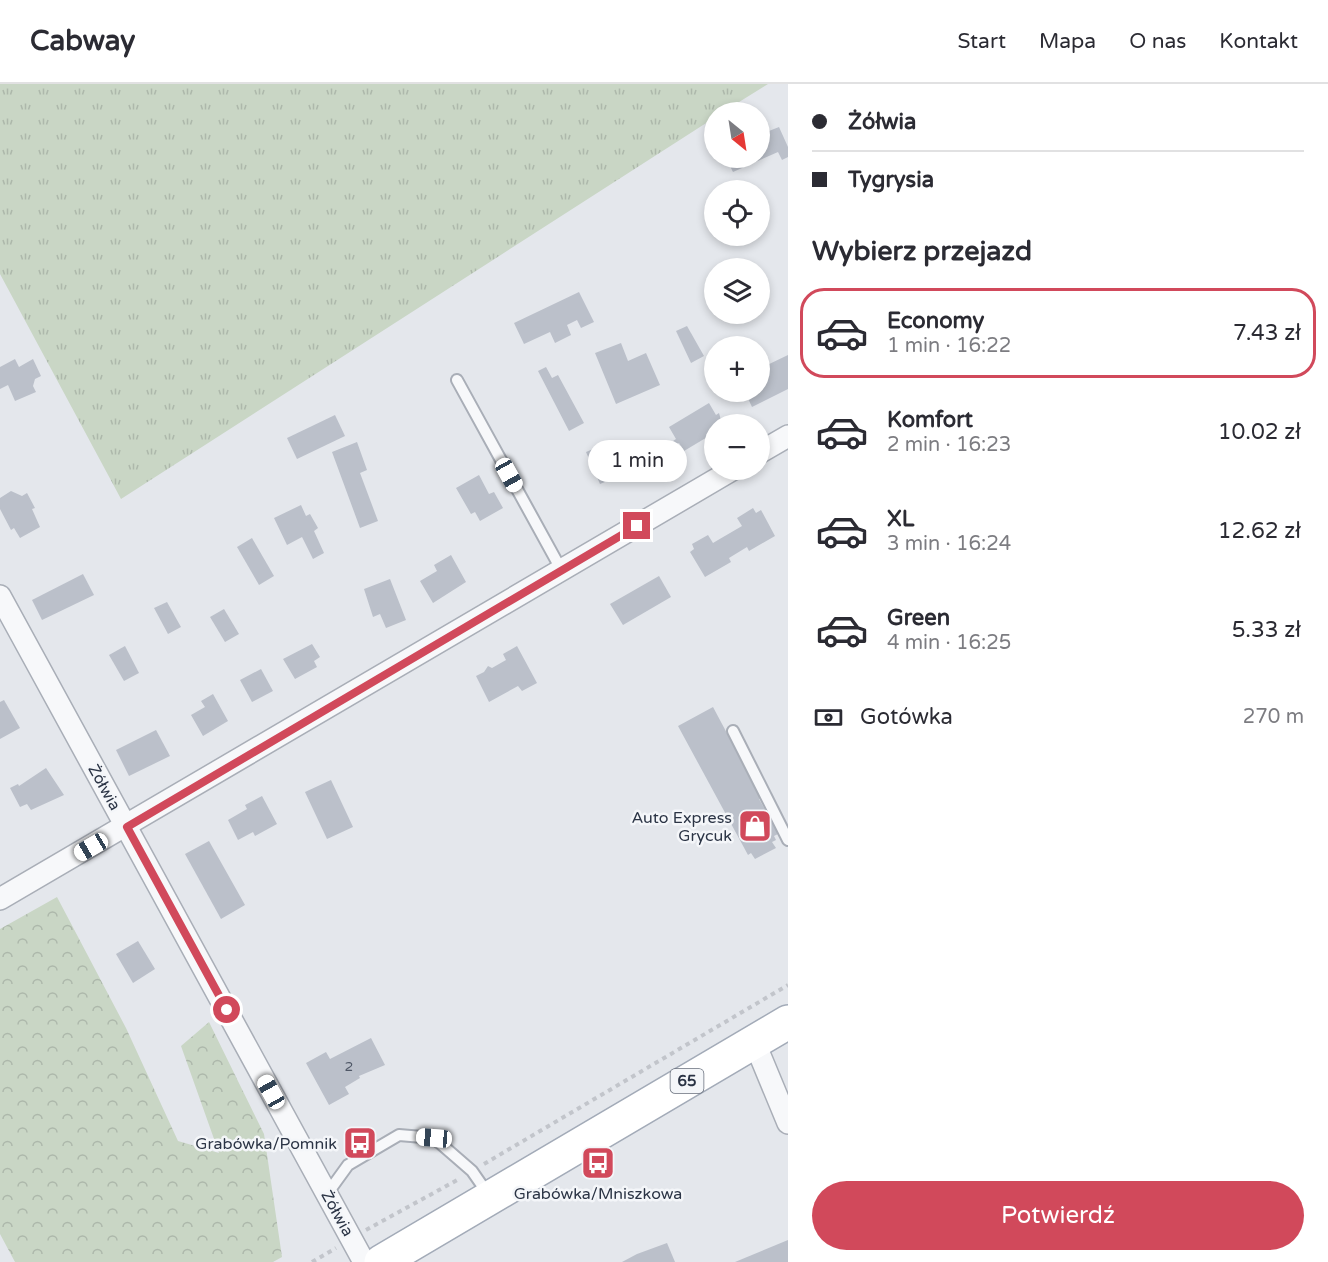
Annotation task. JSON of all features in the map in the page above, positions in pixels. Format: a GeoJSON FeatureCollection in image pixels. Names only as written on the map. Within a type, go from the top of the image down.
{"type":"FeatureCollection","features":[{"type":"Feature","properties":{"kind":"main road","name":"65"},"geometry":{"type":"LineString","coordinates":[[381,1262],[481,1184],[788,1022]]}},
{"type":"Feature","properties":{"kind":"street"},"geometry":{"type":"LineString","coordinates":[[770,447],[788,436]]}},
{"type":"Feature","properties":{"kind":"street"},"geometry":{"type":"LineString","coordinates":[[0,899],[127,827],[715,480]]}},
{"type":"Feature","properties":{"kind":"street","name":"Żółwia"},"geometry":{"type":"LineString","coordinates":[[0,596],[364,1262]]}},
{"type":"Feature","properties":{"kind":"street"},"geometry":{"type":"LineString","coordinates":[[754,1041],[788,1123]]}},
{"type":"Feature","properties":{"kind":"lane"},"geometry":{"type":"LineString","coordinates":[[457,380],[562,571]]}},
{"type":"Feature","properties":{"kind":"lane"},"geometry":{"type":"LineString","coordinates":[[733,731],[788,840]]}},
{"type":"Feature","properties":{"kind":"lane"},"geometry":{"type":"LineString","coordinates":[[327,1194],[348,1165],[399,1134],[434,1138],[481,1184]]}},
{"type":"Feature","properties":{"kind":"path"},"geometry":{"type":"LineString","coordinates":[[312,1262],[351,1239],[481,1184],[788,985]]}},
{"type":"Feature","properties":{"kind":"green space"},"geometry":{"type":"Polygon","coordinates":[[[0,84],[768,84],[739,102],[704,102],[704,124],[121,499],[0,274],[0,84]]]}},
{"type":"Feature","properties":{"kind":"green space"},"geometry":{"type":"Polygon","coordinates":[[[57,897],[126,1028],[178,1141],[219,1153],[181,1046],[209,1022],[264,1134],[282,1257],[273,1262],[15,1262],[0,1234],[0,929],[57,897]]]}},
{"type":"Feature","properties":{"kind":"building"},"geometry":{"type":"Polygon","coordinates":[[[779,127],[788,147],[788,157],[782,160],[778,152],[770,156],[770,131],[779,127]]]}},
{"type":"Feature","properties":{"kind":"building"},"geometry":{"type":"Polygon","coordinates":[[[579,292],[594,322],[581,328],[577,320],[567,325],[571,335],[555,343],[550,332],[524,344],[514,323],[579,292]]]}},
{"type":"Feature","properties":{"kind":"building"},"geometry":{"type":"Polygon","coordinates":[[[687,326],[704,356],[691,363],[676,331],[687,326]]]}},
{"type":"Feature","properties":{"kind":"building"},"geometry":{"type":"Polygon","coordinates":[[[621,343],[628,361],[646,353],[660,385],[616,404],[595,353],[621,343]]]}},
{"type":"Feature","properties":{"kind":"building"},"geometry":{"type":"Polygon","coordinates":[[[788,355],[788,389],[770,398],[770,364],[788,355]]]}},
{"type":"Feature","properties":{"kind":"building"},"geometry":{"type":"Polygon","coordinates":[[[15,359],[19,367],[33,359],[41,376],[35,379],[33,386],[36,392],[15,401],[8,385],[0,389],[0,367],[15,359]]]}},
{"type":"Feature","properties":{"kind":"building"},"geometry":{"type":"Polygon","coordinates":[[[546,367],[552,378],[558,375],[584,423],[569,431],[538,371],[546,367]]]}},
{"type":"Feature","properties":{"kind":"building"},"geometry":{"type":"Polygon","coordinates":[[[750,402],[762,402],[752,407],[750,402]]]}},
{"type":"Feature","properties":{"kind":"building"},"geometry":{"type":"Polygon","coordinates":[[[709,403],[715,414],[704,414],[704,439],[684,451],[679,443],[676,445],[673,441],[676,439],[669,427],[709,403]]]}},
{"type":"Feature","properties":{"kind":"building"},"geometry":{"type":"Polygon","coordinates":[[[335,415],[345,436],[297,459],[287,438],[335,415]]]}},
{"type":"Feature","properties":{"kind":"building"},"geometry":{"type":"Polygon","coordinates":[[[357,442],[367,470],[360,473],[378,521],[360,528],[332,452],[357,442]]]}},
{"type":"Feature","properties":{"kind":"building"},"geometry":{"type":"Polygon","coordinates":[[[600,446],[604,455],[610,452],[611,455],[617,455],[619,459],[614,463],[620,476],[600,484],[586,452],[600,446]]]}},
{"type":"Feature","properties":{"kind":"building"},"geometry":{"type":"Polygon","coordinates":[[[479,475],[489,494],[494,492],[503,508],[480,521],[475,512],[471,514],[456,488],[479,475]]]}},
{"type":"Feature","properties":{"kind":"building"},"geometry":{"type":"Polygon","coordinates":[[[11,491],[22,496],[27,493],[35,508],[32,509],[40,527],[20,538],[14,528],[11,530],[0,509],[0,498],[11,491]]]}},
{"type":"Feature","properties":{"kind":"building"},"geometry":{"type":"Polygon","coordinates":[[[301,505],[306,516],[310,514],[318,528],[314,531],[324,553],[313,559],[302,537],[287,545],[274,518],[301,505]]]}},
{"type":"Feature","properties":{"kind":"building"},"geometry":{"type":"Polygon","coordinates":[[[753,508],[756,513],[761,510],[775,536],[749,551],[747,547],[729,558],[731,562],[705,577],[690,552],[694,549],[692,544],[708,535],[713,543],[742,526],[737,518],[753,508]]]}},
{"type":"Feature","properties":{"kind":"building"},"geometry":{"type":"Polygon","coordinates":[[[252,538],[274,576],[259,585],[237,547],[252,538]]]}},
{"type":"Feature","properties":{"kind":"building"},"geometry":{"type":"Polygon","coordinates":[[[451,555],[466,582],[433,603],[420,581],[437,571],[434,565],[451,555]]]}},
{"type":"Feature","properties":{"kind":"building"},"geometry":{"type":"Polygon","coordinates":[[[83,574],[94,595],[42,620],[32,600],[83,574]]]}},
{"type":"Feature","properties":{"kind":"building"},"geometry":{"type":"Polygon","coordinates":[[[659,576],[671,597],[623,625],[610,604],[659,576]]]}},
{"type":"Feature","properties":{"kind":"building"},"geometry":{"type":"Polygon","coordinates":[[[390,579],[406,620],[386,628],[380,614],[373,617],[364,589],[390,579]]]}},
{"type":"Feature","properties":{"kind":"building"},"geometry":{"type":"Polygon","coordinates":[[[167,602],[181,627],[168,634],[154,608],[167,602]]]}},
{"type":"Feature","properties":{"kind":"building"},"geometry":{"type":"Polygon","coordinates":[[[224,609],[239,634],[225,642],[210,617],[224,609]]]}},
{"type":"Feature","properties":{"kind":"building"},"geometry":{"type":"Polygon","coordinates":[[[312,644],[320,657],[314,661],[317,667],[295,679],[283,659],[312,644]]]}},
{"type":"Feature","properties":{"kind":"building"},"geometry":{"type":"Polygon","coordinates":[[[125,646],[139,673],[124,681],[109,655],[125,646]]]}},
{"type":"Feature","properties":{"kind":"building"},"geometry":{"type":"Polygon","coordinates":[[[517,646],[537,683],[522,691],[518,686],[489,702],[476,676],[484,672],[488,666],[492,668],[506,660],[503,654],[517,646]]]}},
{"type":"Feature","properties":{"kind":"building"},"geometry":{"type":"Polygon","coordinates":[[[261,669],[273,691],[252,702],[240,680],[261,669]]]}},
{"type":"Feature","properties":{"kind":"building"},"geometry":{"type":"Polygon","coordinates":[[[213,694],[228,721],[203,736],[191,715],[205,707],[201,701],[213,694]]]}},
{"type":"Feature","properties":{"kind":"building"},"geometry":{"type":"Polygon","coordinates":[[[4,700],[20,728],[0,739],[0,702],[4,700]]]}},
{"type":"Feature","properties":{"kind":"building"},"geometry":{"type":"Polygon","coordinates":[[[713,707],[761,797],[759,799],[780,833],[774,836],[776,840],[772,842],[776,848],[755,859],[751,853],[748,855],[678,726],[713,707]]]}},
{"type":"Feature","properties":{"kind":"building"},"geometry":{"type":"Polygon","coordinates":[[[156,730],[170,756],[129,776],[116,750],[156,730]]]}},
{"type":"Feature","properties":{"kind":"building"},"geometry":{"type":"Polygon","coordinates":[[[46,768],[64,795],[31,810],[27,804],[20,807],[10,788],[18,784],[19,786],[46,768]]]}},
{"type":"Feature","properties":{"kind":"building"},"geometry":{"type":"Polygon","coordinates":[[[331,780],[353,827],[327,839],[305,792],[331,780]]]}},
{"type":"Feature","properties":{"kind":"building"},"geometry":{"type":"Polygon","coordinates":[[[262,796],[277,824],[255,836],[253,832],[238,840],[228,820],[247,809],[245,805],[262,796]]]}},
{"type":"Feature","properties":{"kind":"building"},"geometry":{"type":"Polygon","coordinates":[[[209,841],[245,905],[221,919],[185,854],[209,841]]]}},
{"type":"Feature","properties":{"kind":"building"},"geometry":{"type":"Polygon","coordinates":[[[138,941],[155,969],[133,983],[116,954],[138,941]]]}},
{"type":"Feature","properties":{"kind":"building"},"geometry":{"type":"Polygon","coordinates":[[[371,1038],[385,1065],[359,1076],[360,1078],[345,1087],[349,1094],[329,1105],[306,1063],[326,1052],[330,1059],[371,1038]]]}},
{"type":"Feature","properties":{"kind":"building"},"geometry":{"type":"Polygon","coordinates":[[[788,1240],[788,1262],[735,1262],[788,1240]]]}},
{"type":"Feature","properties":{"kind":"building"},"geometry":{"type":"Polygon","coordinates":[[[667,1243],[675,1262],[622,1262],[637,1254],[667,1243]]]}},
{"type":"Feature","properties":{"kind":"place","name":"Auto Express Grycuk"},"geometry":{"type":"Point","coordinates":[755,826]}},
{"type":"Feature","properties":{"kind":"place","name":"Grabówka/Pomnik"},"geometry":{"type":"Point","coordinates":[360,1143]}},
{"type":"Feature","properties":{"kind":"place","name":"Grabówka/Mniszkowa"},"geometry":{"type":"Point","coordinates":[598,1163]}},
{"type":"Feature","properties":{"kind":"route"},"geometry":{"type":"LineString","coordinates":[[227,1010],[127,827],[637,526]]}}]}
